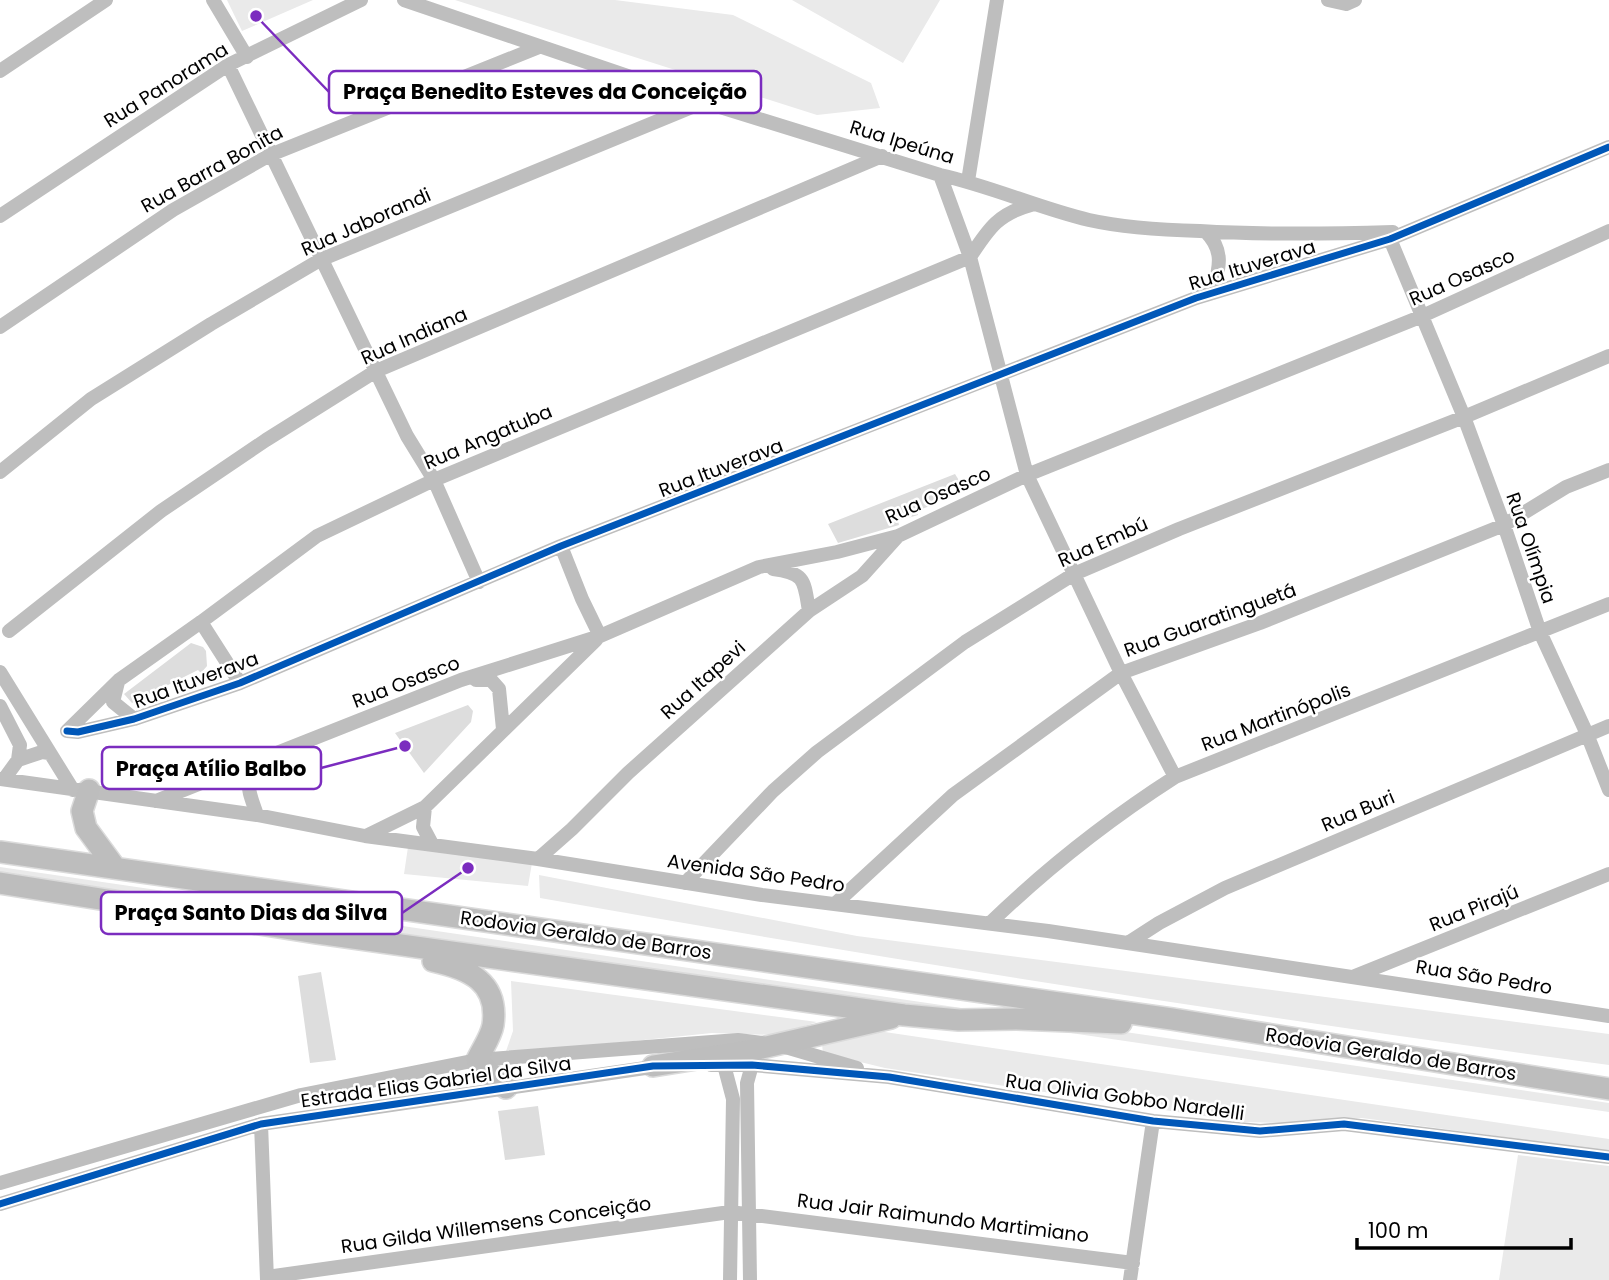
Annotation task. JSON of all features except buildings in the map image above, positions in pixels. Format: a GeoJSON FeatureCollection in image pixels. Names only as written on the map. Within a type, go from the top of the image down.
{"type":"FeatureCollection","features":[{"type":"Feature","properties":{"kind":"highway"},"geometry":{"type":"LineString","coordinates":[[81,790],[86,828],[114,866]]}},
{"type":"Feature","properties":{"kind":"highway","name":"Rodovia Geraldo de Barros"},"geometry":{"type":"LineString","coordinates":[[0,852],[114,866],[1172,1019],[1609,1089]]}},
{"type":"Feature","properties":{"kind":"highway","name":"Rodovia Geraldo de Barros"},"geometry":{"type":"LineString","coordinates":[[0,883],[316,933],[904,1015],[959,1020],[1121,1023],[1172,1019]]}},
{"type":"Feature","properties":{"kind":"highway"},"geometry":{"type":"LineString","coordinates":[[316,933],[355,949],[436,961],[469,972],[480,979],[489,994],[493,1011],[492,1027],[477,1060],[506,1088]]}},
{"type":"Feature","properties":{"kind":"highway"},"geometry":{"type":"LineString","coordinates":[[653,1066],[778,1044],[904,1015]]}},
{"type":"Feature","properties":{"kind":"street"},"geometry":{"type":"LineString","coordinates":[[0,71],[106,0]]}},
{"type":"Feature","properties":{"kind":"street"},"geometry":{"type":"LineString","coordinates":[[213,0],[247,57]]}},
{"type":"Feature","properties":{"kind":"street","name":"Rua Panorama"},"geometry":{"type":"LineString","coordinates":[[0,216],[228,65],[361,0]]}},
{"type":"Feature","properties":{"kind":"street","name":"Rua Ipeúna"},"geometry":{"type":"LineString","coordinates":[[404,0],[704,102],[940,175],[968,181],[1031,205],[1091,220],[1153,229],[1206,232],[1405,232]]}},
{"type":"Feature","properties":{"kind":"street"},"geometry":{"type":"LineString","coordinates":[[968,181],[997,0]]}},
{"type":"Feature","properties":{"kind":"street"},"geometry":{"type":"LineString","coordinates":[[1328,0],[1350,2]]}},
{"type":"Feature","properties":{"kind":"street","name":"Rua Barra Bonita"},"geometry":{"type":"LineString","coordinates":[[0,327],[173,209],[270,155],[539,47]]}},
{"type":"Feature","properties":{"kind":"street"},"geometry":{"type":"LineString","coordinates":[[228,65],[407,436],[434,480],[479,582]]}},
{"type":"Feature","properties":{"kind":"street","name":"Rua Jaborandi"},"geometry":{"type":"LineString","coordinates":[[0,472],[91,399],[320,260],[704,102]]}},
{"type":"Feature","properties":{"kind":"street","name":"Rua Ituverava"},"geometry":{"type":"LineString","coordinates":[[67,731],[78,732],[134,719],[240,683],[561,547],[1213,293],[1390,239],[1609,147]]}},
{"type":"Feature","properties":{"kind":"street","name":"Rua Indiana"},"geometry":{"type":"LineString","coordinates":[[9,631],[161,511],[266,440],[376,372],[881,156]]}},
{"type":"Feature","properties":{"kind":"street"},"geometry":{"type":"LineString","coordinates":[[940,175],[970,257],[1027,475],[1121,673],[1175,777]]}},
{"type":"Feature","properties":{"kind":"street"},"geometry":{"type":"LineString","coordinates":[[970,257],[996,221],[1013,209],[1031,205]]}},
{"type":"Feature","properties":{"kind":"street","name":"Rua Osasco"},"geometry":{"type":"LineString","coordinates":[[155,801],[461,680],[600,636],[759,567],[837,552],[898,536],[1027,475],[1420,317],[1609,231]]}},
{"type":"Feature","properties":{"kind":"street"},"geometry":{"type":"LineString","coordinates":[[1206,232],[1215,241],[1219,251],[1213,293]]}},
{"type":"Feature","properties":{"kind":"street","name":"Rua Olímpia"},"geometry":{"type":"LineString","coordinates":[[1390,239],[1420,317],[1464,417],[1540,632],[1587,734],[1609,790]]}},
{"type":"Feature","properties":{"kind":"street","name":"Rua Angatuba"},"geometry":{"type":"LineString","coordinates":[[67,731],[118,680],[317,536],[434,480],[970,257]]}},
{"type":"Feature","properties":{"kind":"street","name":"Rua Embú"},"geometry":{"type":"LineString","coordinates":[[685,883],[773,791],[817,752],[965,642],[1074,574],[1609,356]]}},
{"type":"Feature","properties":{"kind":"street","name":"Rua Guaratinguetá"},"geometry":{"type":"LineString","coordinates":[[835,904],[953,795],[1121,673],[1260,623],[1504,524],[1566,488],[1609,470]]}},
{"type":"Feature","properties":{"kind":"street","name":"Rua Itapevi"},"geometry":{"type":"LineString","coordinates":[[538,859],[628,773],[809,611],[862,576],[898,536]]}},
{"type":"Feature","properties":{"kind":"street"},"geometry":{"type":"LineString","coordinates":[[365,836],[425,807],[600,636],[561,547]]}},
{"type":"Feature","properties":{"kind":"street"},"geometry":{"type":"LineString","coordinates":[[759,567],[794,571],[804,581],[809,611]]}},
{"type":"Feature","properties":{"kind":"street","name":"Rua Martinópolis"},"geometry":{"type":"LineString","coordinates":[[990,923],[1024,890],[1117,814],[1175,777],[1609,604]]}},
{"type":"Feature","properties":{"kind":"street"},"geometry":{"type":"LineString","coordinates":[[201,622],[240,683]]}},
{"type":"Feature","properties":{"kind":"street"},"geometry":{"type":"LineString","coordinates":[[0,672],[49,753],[81,790]]}},
{"type":"Feature","properties":{"kind":"street"},"geometry":{"type":"LineString","coordinates":[[118,680],[113,702],[134,719]]}},
{"type":"Feature","properties":{"kind":"street"},"geometry":{"type":"LineString","coordinates":[[461,680],[491,680],[499,689],[503,729]]}},
{"type":"Feature","properties":{"kind":"street"},"geometry":{"type":"LineString","coordinates":[[0,706],[20,746],[18,760]]}},
{"type":"Feature","properties":{"kind":"street","name":"Rua Buri"},"geometry":{"type":"LineString","coordinates":[[1128,943],[1225,888],[1609,726]]}},
{"type":"Feature","properties":{"kind":"street"},"geometry":{"type":"LineString","coordinates":[[2,779],[18,760],[42,752],[49,753]]}},
{"type":"Feature","properties":{"kind":"street"},"geometry":{"type":"LineString","coordinates":[[257,815],[251,797],[250,775],[270,755]]}},
{"type":"Feature","properties":{"kind":"street","name":"Avenida São Pedro"},"geometry":{"type":"LineString","coordinates":[[2,779],[257,815],[365,836],[538,859],[685,883],[990,923],[1354,976]]}},
{"type":"Feature","properties":{"kind":"street"},"geometry":{"type":"LineString","coordinates":[[425,807],[423,827],[432,844]]}},
{"type":"Feature","properties":{"kind":"street","name":"Rua Pirajú"},"geometry":{"type":"LineString","coordinates":[[1354,976],[1609,874]]}},
{"type":"Feature","properties":{"kind":"street","name":"Rua São Pedro"},"geometry":{"type":"LineString","coordinates":[[1354,976],[1609,1016]]}},
{"type":"Feature","properties":{"kind":"street","name":"Estrada Elias Gabriel da Silva"},"geometry":{"type":"LineString","coordinates":[[0,1183],[301,1095],[477,1060],[738,1040],[778,1044],[888,1077]]}},
{"type":"Feature","properties":{"kind":"street"},"geometry":{"type":"LineString","coordinates":[[724,1065],[733,1099],[730,1280]]}},
{"type":"Feature","properties":{"kind":"street"},"geometry":{"type":"LineString","coordinates":[[750,1280],[747,1083],[752,1065]]}},
{"type":"Feature","properties":{"kind":"street","name":"Estrada Elias Gabriel da Silva"},"geometry":{"type":"LineString","coordinates":[[0,1204],[261,1124],[653,1066],[752,1065],[888,1077]]}},
{"type":"Feature","properties":{"kind":"street","name":"Rua Olivia Gobbo Nardelli"},"geometry":{"type":"LineString","coordinates":[[888,1077],[1153,1121],[1260,1131],[1344,1124],[1609,1157]]}},
{"type":"Feature","properties":{"kind":"street"},"geometry":{"type":"LineString","coordinates":[[1130,1280],[1153,1121]]}},
{"type":"Feature","properties":{"kind":"street"},"geometry":{"type":"LineString","coordinates":[[261,1124],[267,1278]]}},
{"type":"Feature","properties":{"kind":"street","name":"Rua Gilda Willemsens Conceição"},"geometry":{"type":"LineString","coordinates":[[267,1278],[730,1212],[747,1212]]}},
{"type":"Feature","properties":{"kind":"street","name":"Rua Jair Raimundo Martimiano"},"geometry":{"type":"LineString","coordinates":[[747,1212],[1133,1262]]}},
{"type":"Feature","properties":{"kind":"shaded area"},"geometry":{"type":"Polygon","coordinates":[[[227,0],[313,0],[242,31],[227,0]]]}},
{"type":"Feature","properties":{"kind":"shaded area"},"geometry":{"type":"Polygon","coordinates":[[[455,0],[615,0],[733,15],[871,83],[880,108],[817,115],[455,0]]]}},
{"type":"Feature","properties":{"kind":"shaded area"},"geometry":{"type":"Polygon","coordinates":[[[792,0],[940,0],[903,63],[792,0]]]}},
{"type":"Feature","properties":{"kind":"shaded area"},"geometry":{"type":"Polygon","coordinates":[[[408,847],[532,863],[528,886],[404,874],[408,847]]]}},
{"type":"Feature","properties":{"kind":"shaded area"},"geometry":{"type":"Polygon","coordinates":[[[0,867],[1609,1103],[1609,1112],[0,876],[0,867]]]}},
{"type":"Feature","properties":{"kind":"shaded area"},"geometry":{"type":"Polygon","coordinates":[[[539,875],[857,936],[1609,1034],[1609,1065],[1074,987],[540,898],[539,875]]]}},
{"type":"Feature","properties":{"kind":"shaded area"},"geometry":{"type":"Polygon","coordinates":[[[511,981],[817,1022],[776,1035],[712,1033],[505,1054],[513,1031],[511,981]]]}},
{"type":"Feature","properties":{"kind":"shaded area"},"geometry":{"type":"Polygon","coordinates":[[[878,1031],[1609,1139],[1609,1151],[1362,1118],[1282,1123],[1244,1122],[885,1068],[823,1053],[822,1044],[878,1031]]]}},
{"type":"Feature","properties":{"kind":"shaded area"},"geometry":{"type":"Polygon","coordinates":[[[1518,1155],[1609,1166],[1609,1280],[1499,1280],[1518,1155]]]}},
{"type":"Feature","properties":{"kind":"cycle path"},"geometry":{"type":"LineString","coordinates":[[67,731],[78,732],[134,719],[240,683],[561,546],[1196,298],[1390,239],[1609,147]]}},
{"type":"Feature","properties":{"kind":"cycle path"},"geometry":{"type":"LineString","coordinates":[[0,1204],[261,1124],[653,1066],[752,1065],[889,1077],[1153,1121],[1260,1131],[1344,1124],[1609,1157]]}},
{"type":"Feature","properties":{"kind":"place","name":"Praça Benedito Esteves da Conceição"},"geometry":{"type":"Point","coordinates":[256,16]}},
{"type":"Feature","properties":{"kind":"place","name":"Praça Atílio Balbo"},"geometry":{"type":"Point","coordinates":[405,746]}},
{"type":"Feature","properties":{"kind":"place","name":"Praça Santo Dias da Silva"},"geometry":{"type":"Point","coordinates":[468,868]}}]}
